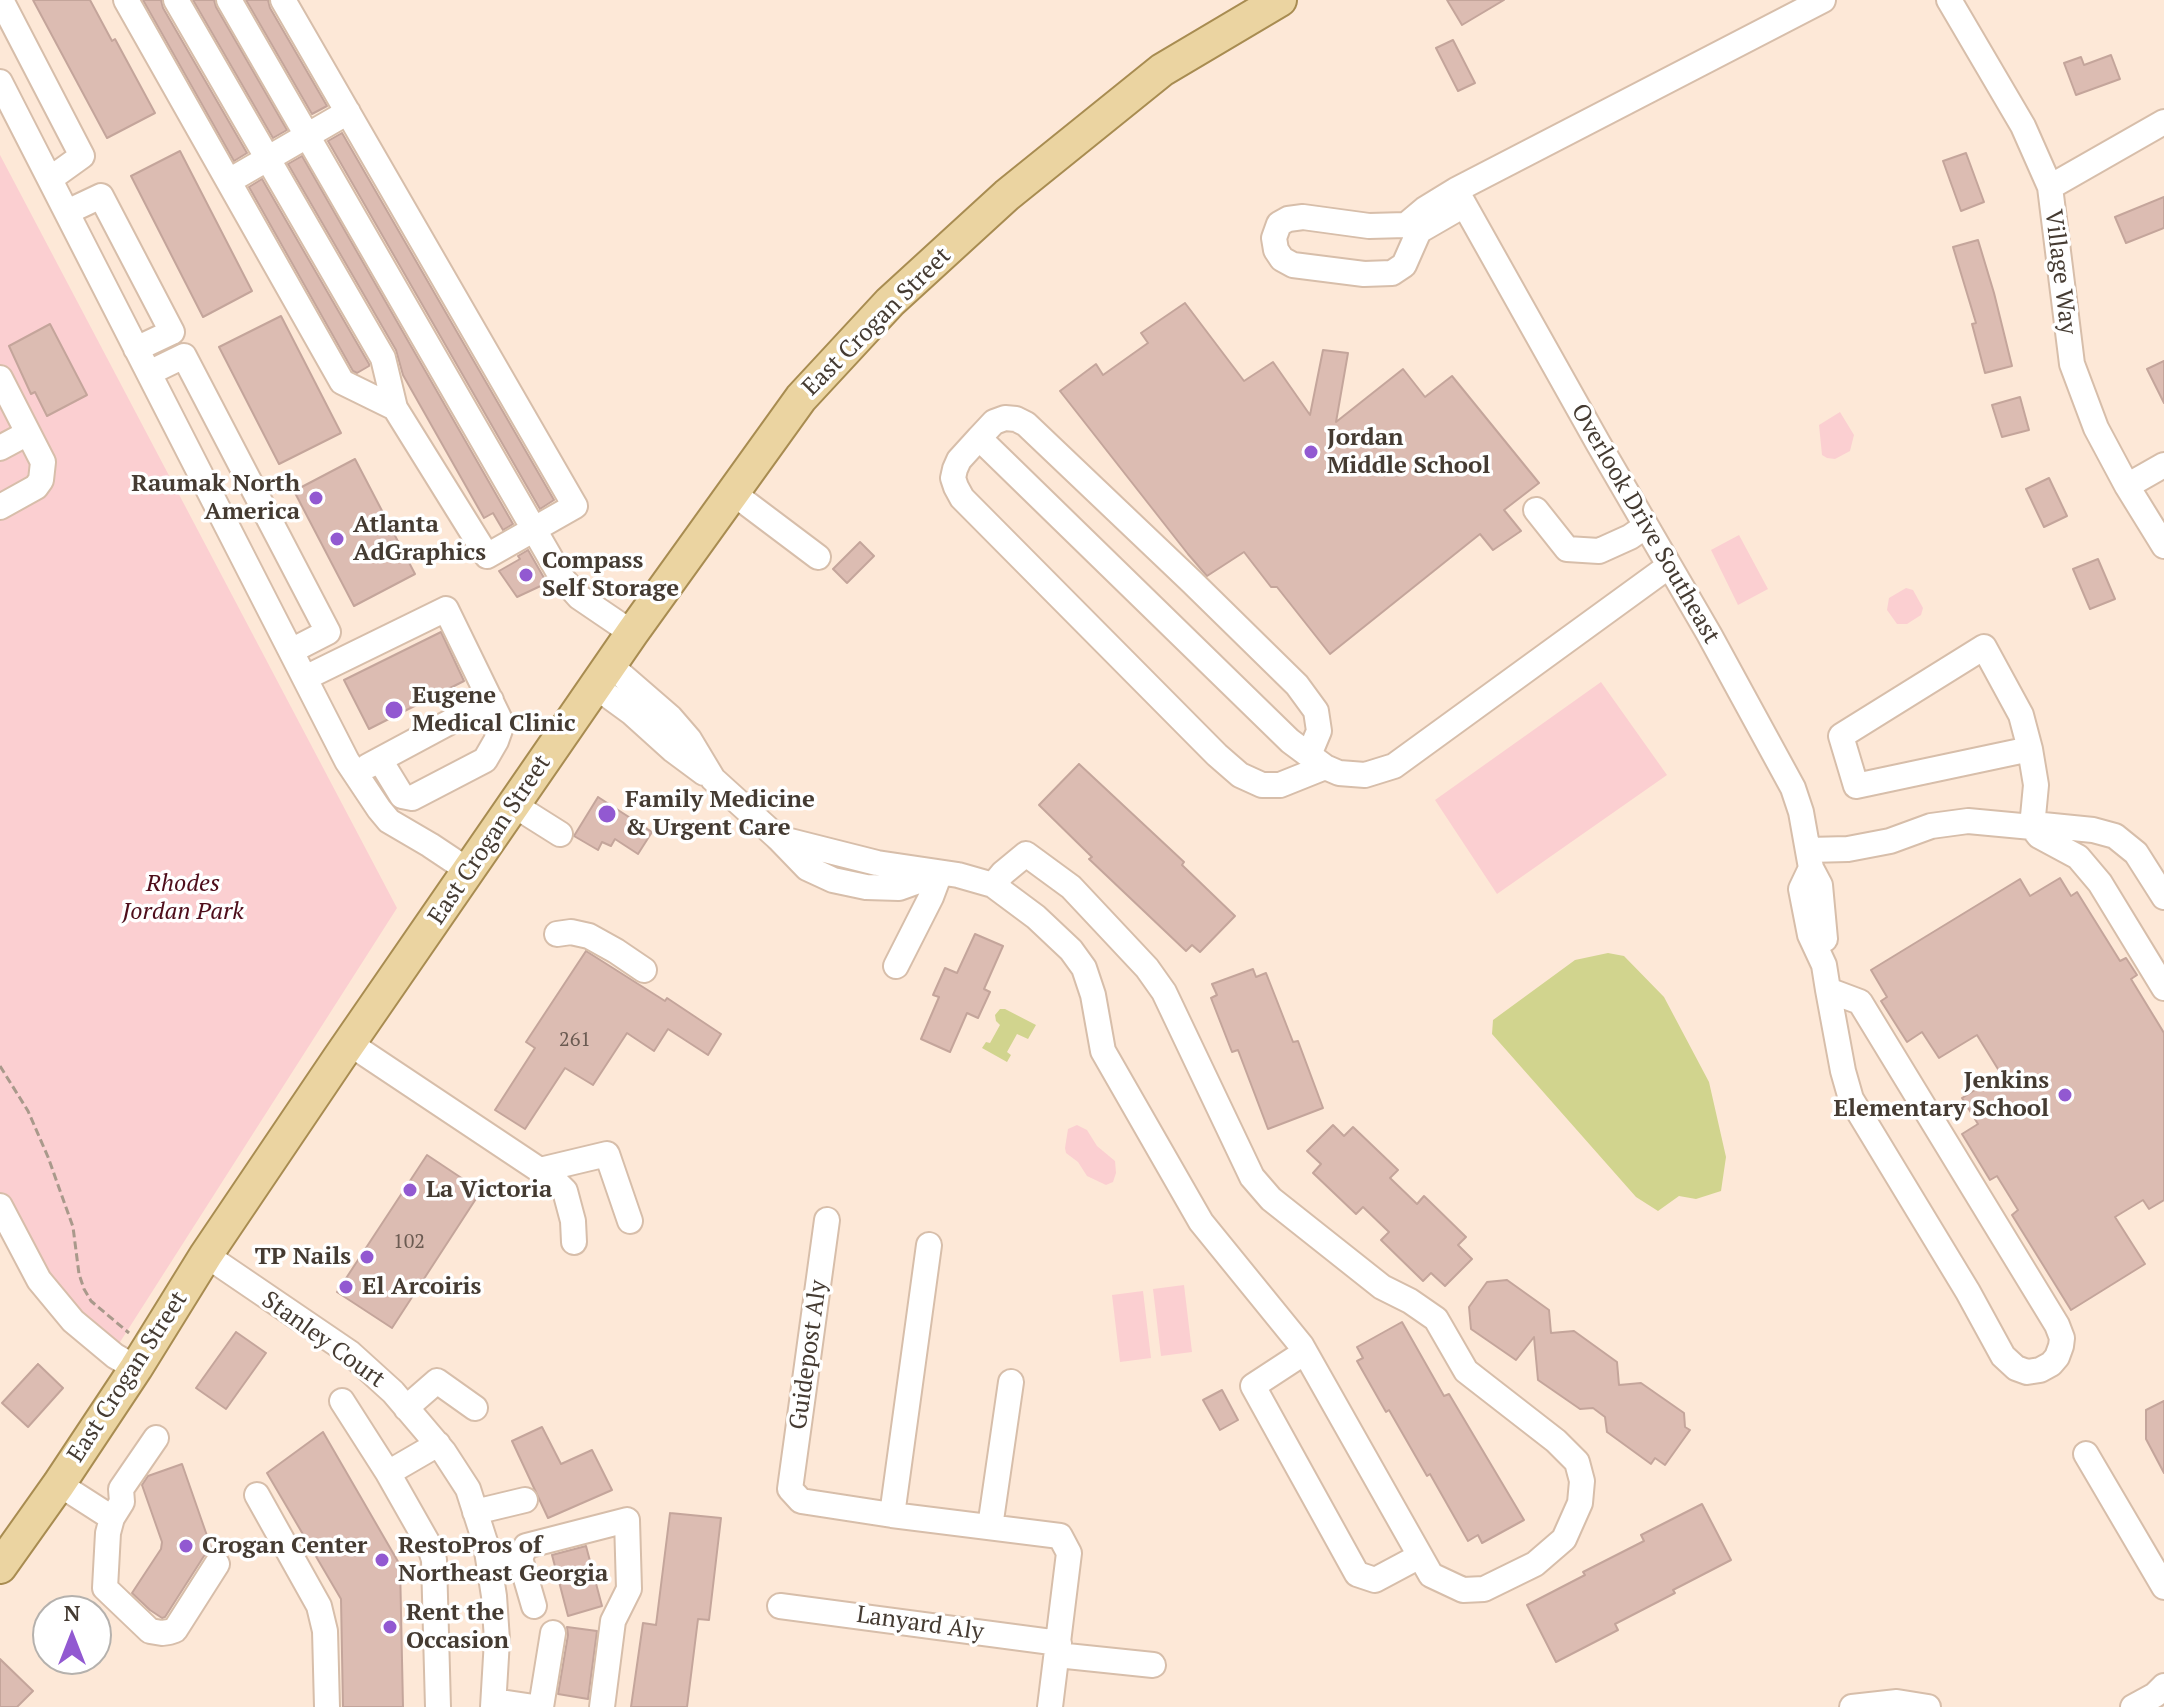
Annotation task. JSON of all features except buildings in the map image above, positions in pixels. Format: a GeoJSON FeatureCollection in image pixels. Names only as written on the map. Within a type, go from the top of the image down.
{"type":"FeatureCollection","features":[{"type":"Feature","properties":{"kind":"main road","name":"East Crogan Street"},"geometry":{"type":"LineString","coordinates":[[0,1567],[59,1484],[206,1255],[349,1043],[632,633],[801,398],[890,302],[1007,195],[1162,70],[1280,0]]}},
{"type":"Feature","properties":{"kind":"street"},"geometry":{"type":"LineString","coordinates":[[1,0],[82,156],[50,179]]}},
{"type":"Feature","properties":{"kind":"street"},"geometry":{"type":"LineString","coordinates":[[126,0],[342,382],[395,408]]}},
{"type":"Feature","properties":{"kind":"street"},"geometry":{"type":"LineString","coordinates":[[176,0],[383,358],[395,408],[487,556],[575,506],[283,0]]}},
{"type":"Feature","properties":{"kind":"street"},"geometry":{"type":"LineString","coordinates":[[229,0],[554,565],[569,587],[599,612],[632,633]]}},
{"type":"Feature","properties":{"kind":"street"},"geometry":{"type":"LineString","coordinates":[[1460,197],[1419,231],[1404,265],[1392,273],[1364,274],[1293,265],[1282,259],[1276,250],[1274,238],[1279,224],[1288,219],[1303,217],[1369,226],[1406,225],[1425,209],[1460,197],[1823,0]]}},
{"type":"Feature","properties":{"kind":"street","name":"Village Way"},"geometry":{"type":"LineString","coordinates":[[1949,0],[2023,126],[2050,187],[2072,364],[2096,428],[2164,546]]}},
{"type":"Feature","properties":{"kind":"street"},"geometry":{"type":"LineString","coordinates":[[0,82],[355,773],[389,821],[469,871]]}},
{"type":"Feature","properties":{"kind":"street"},"geometry":{"type":"LineString","coordinates":[[229,181],[348,112]]}},
{"type":"Feature","properties":{"kind":"street"},"geometry":{"type":"LineString","coordinates":[[2050,187],[2164,122]]}},
{"type":"Feature","properties":{"kind":"street"},"geometry":{"type":"LineString","coordinates":[[67,212],[101,196],[172,332],[136,349]]}},
{"type":"Feature","properties":{"kind":"street","name":"Overlook Drive Southeast"},"geometry":{"type":"LineString","coordinates":[[1460,197],[1793,788],[1810,859],[1820,885],[1826,943],[1824,965],[1828,990],[1843,1071],[1851,1099],[1968,1292],[2003,1356],[2016,1368],[2027,1372],[2051,1364],[2061,1346],[2062,1338],[2057,1325],[1860,1002],[1828,990]]}},
{"type":"Feature","properties":{"kind":"street"},"geometry":{"type":"LineString","coordinates":[[149,373],[184,356],[328,632],[291,651]]}},
{"type":"Feature","properties":{"kind":"street"},"geometry":{"type":"LineString","coordinates":[[0,378],[43,462],[41,480],[28,493],[0,507]]}},
{"type":"Feature","properties":{"kind":"street"},"geometry":{"type":"LineString","coordinates":[[1005,418],[1026,424],[1297,685],[1316,711],[1319,731],[1317,761],[1280,785],[1262,785],[1240,775],[962,498],[953,478],[955,469],[959,460],[994,422],[1005,418]]}},
{"type":"Feature","properties":{"kind":"street"},"geometry":{"type":"LineString","coordinates":[[0,448],[28,433]]}},
{"type":"Feature","properties":{"kind":"street"},"geometry":{"type":"LineString","coordinates":[[979,438],[1290,741],[1339,773],[1365,775],[1394,766],[1669,566]]}},
{"type":"Feature","properties":{"kind":"street"},"geometry":{"type":"LineString","coordinates":[[2127,486],[2164,465]]}},
{"type":"Feature","properties":{"kind":"street"},"geometry":{"type":"LineString","coordinates":[[733,493],[818,557]]}},
{"type":"Feature","properties":{"kind":"street"},"geometry":{"type":"LineString","coordinates":[[221,515],[258,497]]}},
{"type":"Feature","properties":{"kind":"street"},"geometry":{"type":"LineString","coordinates":[[1536,510],[1567,549],[1599,551],[1646,526]]}},
{"type":"Feature","properties":{"kind":"street"},"geometry":{"type":"LineString","coordinates":[[305,678],[446,609],[502,724],[496,741],[485,760],[412,798],[402,796],[380,760]]}},
{"type":"Feature","properties":{"kind":"street"},"geometry":{"type":"LineString","coordinates":[[2030,749],[1856,786],[1841,736],[1984,647],[2021,715],[2030,749],[2036,785],[2032,827],[2039,836],[2078,857],[2100,883],[2164,988]]}},
{"type":"Feature","properties":{"kind":"street"},"geometry":{"type":"LineString","coordinates":[[602,676],[632,713],[673,750],[713,779],[807,868],[833,880],[866,887],[899,888],[940,873]]}},
{"type":"Feature","properties":{"kind":"street"},"geometry":{"type":"LineString","coordinates":[[355,773],[491,700]]}},
{"type":"Feature","properties":{"kind":"street"},"geometry":{"type":"LineString","coordinates":[[514,805],[560,834]]}},
{"type":"Feature","properties":{"kind":"street"},"geometry":{"type":"LineString","coordinates":[[1810,859],[1890,841],[1931,826],[1968,821],[2093,830],[2115,836],[2136,853],[2164,897]]}},
{"type":"Feature","properties":{"kind":"street"},"geometry":{"type":"LineString","coordinates":[[778,838],[856,858],[958,875],[993,885],[1036,917],[1071,950],[1084,968],[1093,995],[1103,1051],[1201,1222],[1305,1352],[1431,1575],[1463,1590],[1484,1589],[1535,1564],[1564,1539],[1580,1503],[1582,1481],[1577,1462],[1556,1441],[1466,1371],[1436,1319],[1382,1287],[1271,1199],[1252,1177],[1164,992],[1147,968],[1071,887],[1026,854],[993,885]]}},
{"type":"Feature","properties":{"kind":"street"},"geometry":{"type":"LineString","coordinates":[[852,884],[856,858]]}},
{"type":"Feature","properties":{"kind":"street"},"geometry":{"type":"LineString","coordinates":[[896,966],[940,873]]}},
{"type":"Feature","properties":{"kind":"street"},"geometry":{"type":"LineString","coordinates":[[557,934],[571,932],[589,936],[644,970]]}},
{"type":"Feature","properties":{"kind":"street"},"geometry":{"type":"LineString","coordinates":[[349,1043],[553,1179],[565,1191],[573,1221],[574,1242]]}},
{"type":"Feature","properties":{"kind":"street"},"geometry":{"type":"LineString","coordinates":[[540,1170],[607,1154],[630,1221]]}},
{"type":"Feature","properties":{"kind":"street"},"geometry":{"type":"LineString","coordinates":[[0,1206],[39,1280],[73,1321],[115,1356],[136,1368]]}},
{"type":"Feature","properties":{"kind":"street","name":"Guidepost Aly"},"geometry":{"type":"LineString","coordinates":[[827,1220],[790,1489],[801,1501],[892,1515]]}},
{"type":"Feature","properties":{"kind":"street"},"geometry":{"type":"LineString","coordinates":[[929,1245],[892,1515],[1060,1536],[1069,1553],[1050,1707]]}},
{"type":"Feature","properties":{"kind":"street","name":"Stanley Court"},"geometry":{"type":"LineString","coordinates":[[206,1255],[350,1353],[393,1392],[438,1444],[468,1489],[486,1545],[494,1596],[497,1640],[494,1704]]}},
{"type":"Feature","properties":{"kind":"street"},"geometry":{"type":"LineString","coordinates":[[1305,1352],[1253,1386],[1357,1574],[1375,1580],[1420,1556]]}},
{"type":"Feature","properties":{"kind":"street"},"geometry":{"type":"LineString","coordinates":[[406,1408],[437,1381],[475,1408]]}},
{"type":"Feature","properties":{"kind":"street"},"geometry":{"type":"LineString","coordinates":[[990,1527],[1011,1382]]}},
{"type":"Feature","properties":{"kind":"street"},"geometry":{"type":"LineString","coordinates":[[342,1401],[430,1547],[434,1560],[438,1707]]}},
{"type":"Feature","properties":{"kind":"street"},"geometry":{"type":"LineString","coordinates":[[156,1438],[121,1489],[122,1502],[112,1518],[108,1533],[105,1588],[150,1631],[162,1633],[175,1630],[217,1564]]}},
{"type":"Feature","properties":{"kind":"street"},"geometry":{"type":"LineString","coordinates":[[388,1473],[438,1444]]}},
{"type":"Feature","properties":{"kind":"street"},"geometry":{"type":"LineString","coordinates":[[2086,1454],[2164,1587]]}},
{"type":"Feature","properties":{"kind":"street"},"geometry":{"type":"LineString","coordinates":[[59,1484],[112,1518]]}},
{"type":"Feature","properties":{"kind":"street"},"geometry":{"type":"LineString","coordinates":[[257,1495],[319,1606],[325,1631],[327,1707]]}},
{"type":"Feature","properties":{"kind":"street"},"geometry":{"type":"LineString","coordinates":[[475,1512],[525,1500]]}},
{"type":"Feature","properties":{"kind":"street"},"geometry":{"type":"LineString","coordinates":[[534,1606],[520,1558],[526,1546],[627,1520],[629,1589],[613,1621],[602,1707]]}},
{"type":"Feature","properties":{"kind":"street"},"geometry":{"type":"LineString","coordinates":[[489,1567],[520,1558]]}},
{"type":"Feature","properties":{"kind":"street","name":"Lanyard Aly"},"geometry":{"type":"LineString","coordinates":[[780,1606],[1153,1665]]}},
{"type":"Feature","properties":{"kind":"street"},"geometry":{"type":"LineString","coordinates":[[541,1707],[553,1633]]}},
{"type":"Feature","properties":{"kind":"street"},"geometry":{"type":"LineString","coordinates":[[2133,1707],[2155,1695],[2164,1686]]}},
{"type":"Feature","properties":{"kind":"street"},"geometry":{"type":"LineString","coordinates":[[1852,1707],[1897,1702],[1928,1707]]}},
{"type":"Feature","properties":{"kind":"street"},"geometry":{"type":"LineString","coordinates":[[494,1704],[534,1707]]}},
{"type":"Feature","properties":{"kind":"path"},"geometry":{"type":"LineString","coordinates":[[0,1066],[28,1111],[52,1169],[73,1227],[84,1289],[91,1301],[129,1333]]}},
{"type":"Feature","properties":{"kind":"green space","name":"Rhodes Jordan Park"},"geometry":{"type":"Polygon","coordinates":[[[0,155],[397,908],[106,1364],[35,1295],[0,1229],[0,155]]]}},
{"type":"Feature","properties":{"kind":"green space"},"geometry":{"type":"Polygon","coordinates":[[[1840,412],[1854,435],[1850,451],[1835,459],[1827,458],[1822,455],[1819,425],[1840,412]]]}},
{"type":"Feature","properties":{"kind":"green space"},"geometry":{"type":"Polygon","coordinates":[[[1739,535],[1768,589],[1738,605],[1711,550],[1739,535]]]}},
{"type":"Feature","properties":{"kind":"green space"},"geometry":{"type":"Polygon","coordinates":[[[1906,588],[1913,590],[1923,608],[1921,615],[1907,624],[1897,624],[1887,610],[1889,598],[1906,588]]]}},
{"type":"Feature","properties":{"kind":"green space"},"geometry":{"type":"Polygon","coordinates":[[[1601,682],[1667,775],[1497,894],[1435,800],[1601,682]]]}},
{"type":"Feature","properties":{"kind":"green space"},"geometry":{"type":"Polygon","coordinates":[[[1077,1125],[1087,1130],[1097,1146],[1115,1161],[1113,1182],[1106,1185],[1087,1176],[1078,1162],[1066,1153],[1068,1129],[1077,1125]]]}},
{"type":"Feature","properties":{"kind":"green space"},"geometry":{"type":"Polygon","coordinates":[[[1184,1285],[1192,1352],[1161,1356],[1153,1289],[1184,1285]]]}},
{"type":"Feature","properties":{"kind":"green space"},"geometry":{"type":"Polygon","coordinates":[[[1143,1291],[1151,1358],[1120,1362],[1112,1295],[1143,1291]]]}},
{"type":"Feature","properties":{"kind":"shaded area"},"geometry":{"type":"Polygon","coordinates":[[[1608,953],[1624,956],[1664,997],[1709,1082],[1726,1157],[1721,1191],[1696,1199],[1679,1196],[1658,1211],[1636,1197],[1492,1034],[1493,1020],[1575,960],[1608,953]]]}},
{"type":"Feature","properties":{"kind":"shaded area"},"geometry":{"type":"Polygon","coordinates":[[[1000,1009],[1036,1025],[1028,1039],[1017,1034],[1007,1052],[1011,1055],[1007,1062],[982,1048],[986,1042],[990,1043],[1000,1025],[995,1015],[1000,1009]]]}},
{"type":"Feature","properties":{"kind":"place","name":"Jordan Middle School"},"geometry":{"type":"Point","coordinates":[1311,452]}},
{"type":"Feature","properties":{"kind":"place","name":"Raumak North America"},"geometry":{"type":"Point","coordinates":[316,498]}},
{"type":"Feature","properties":{"kind":"place","name":"Atlanta AdGraphics"},"geometry":{"type":"Point","coordinates":[337,539]}},
{"type":"Feature","properties":{"kind":"place","name":"Compass Self Storage"},"geometry":{"type":"Point","coordinates":[526,575]}},
{"type":"Feature","properties":{"kind":"place","name":"Eugene Medical Clinic"},"geometry":{"type":"Point","coordinates":[394,710]}},
{"type":"Feature","properties":{"kind":"place","name":"Family Medicine & Urgent Care"},"geometry":{"type":"Point","coordinates":[607,814]}},
{"type":"Feature","properties":{"kind":"place","name":"Jenkins Elementary School"},"geometry":{"type":"Point","coordinates":[2065,1095]}},
{"type":"Feature","properties":{"kind":"place","name":"La Victoria"},"geometry":{"type":"Point","coordinates":[410,1190]}},
{"type":"Feature","properties":{"kind":"place","name":"TP Nails"},"geometry":{"type":"Point","coordinates":[367,1257]}},
{"type":"Feature","properties":{"kind":"place","name":"El Arcoiris"},"geometry":{"type":"Point","coordinates":[346,1287]}},
{"type":"Feature","properties":{"kind":"place","name":"Crogan Center"},"geometry":{"type":"Point","coordinates":[186,1546]}},
{"type":"Feature","properties":{"kind":"place","name":"RestoPros of Northeast Georgia"},"geometry":{"type":"Point","coordinates":[382,1560]}},
{"type":"Feature","properties":{"kind":"place","name":"Rent the Occasion"},"geometry":{"type":"Point","coordinates":[390,1627]}}]}
